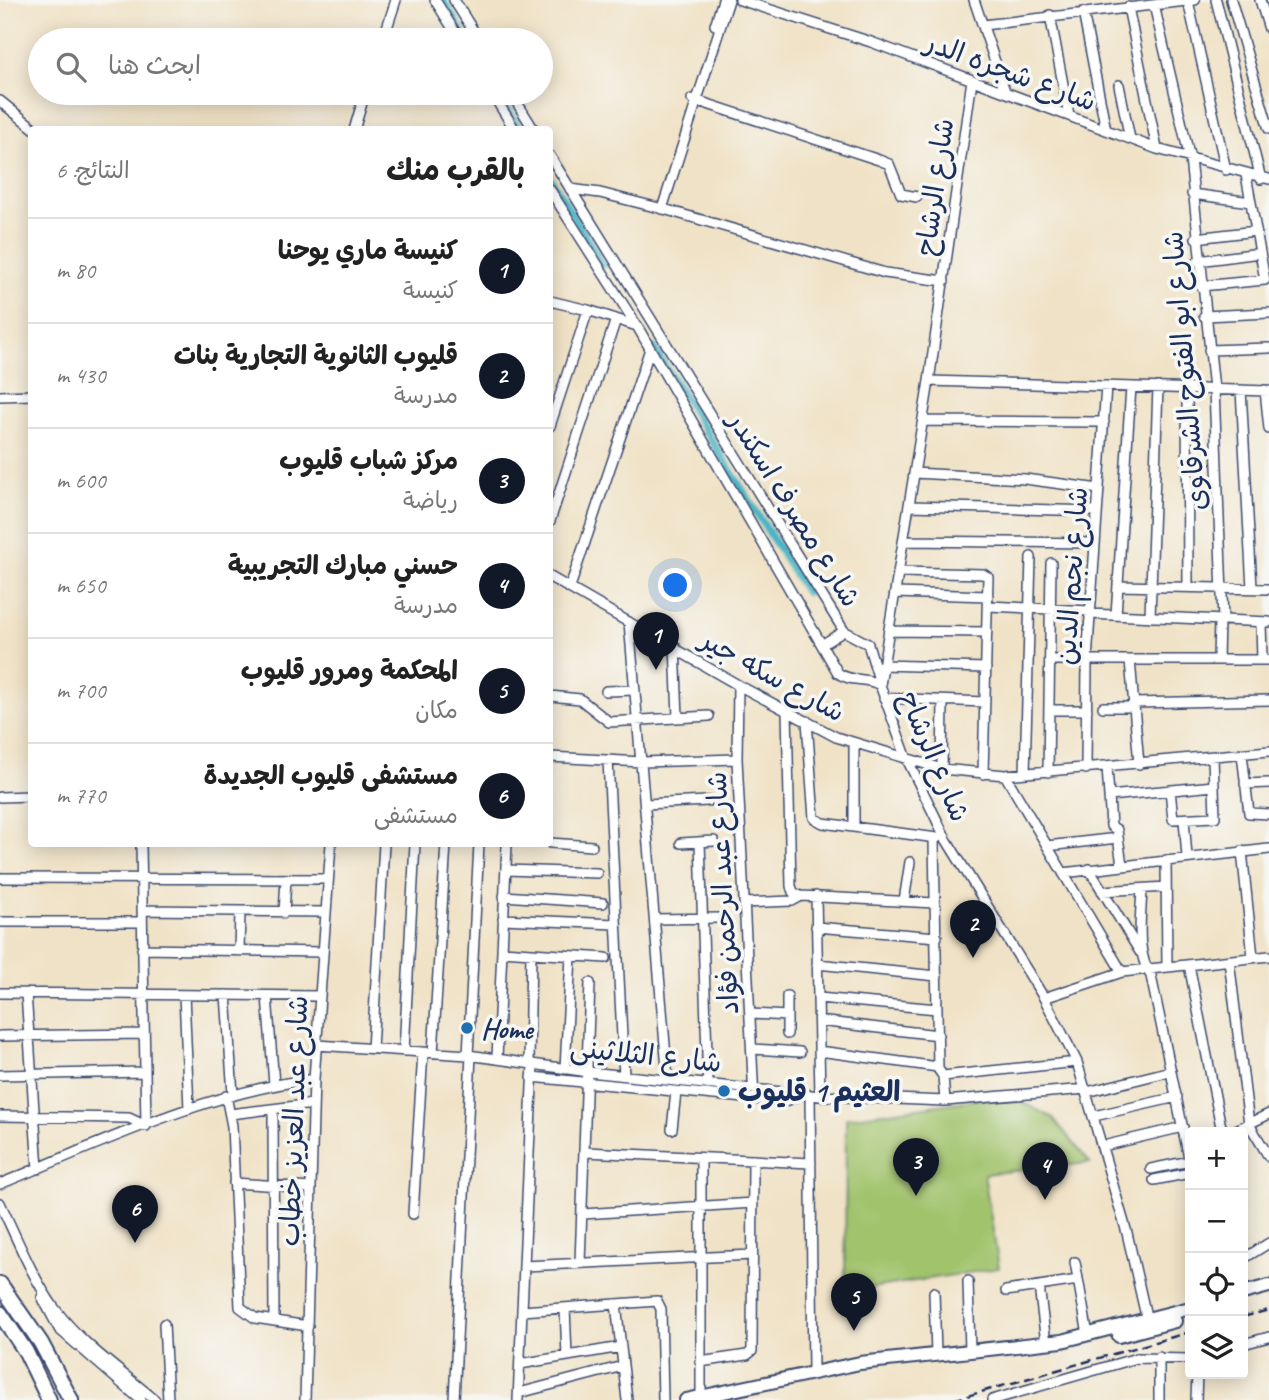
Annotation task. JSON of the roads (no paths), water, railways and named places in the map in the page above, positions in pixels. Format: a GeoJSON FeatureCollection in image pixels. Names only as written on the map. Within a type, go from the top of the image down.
{"type":"FeatureCollection","features":[{"type":"Feature","properties":{"kind":"highway"},"geometry":{"type":"LineString","coordinates":[[0,1284],[55,1367],[71,1400]]}},
{"type":"Feature","properties":{"kind":"highway"},"geometry":{"type":"LineString","coordinates":[[0,1313],[37,1373],[49,1400]]}},
{"type":"Feature","properties":{"kind":"main road"},"geometry":{"type":"LineString","coordinates":[[1248,1292],[1269,1286]]}},
{"type":"Feature","properties":{"kind":"main road"},"geometry":{"type":"LineString","coordinates":[[1248,1300],[1269,1294]]}},
{"type":"Feature","properties":{"kind":"main road"},"geometry":{"type":"LineString","coordinates":[[718,1400],[860,1370],[1051,1351],[1148,1324],[1185,1310]]}},
{"type":"Feature","properties":{"kind":"main road"},"geometry":{"type":"LineString","coordinates":[[686,1400],[813,1371],[936,1354],[1046,1343],[1185,1317]]}},
{"type":"Feature","properties":{"kind":"street"},"geometry":{"type":"LineString","coordinates":[[387,28],[396,0]]}},
{"type":"Feature","properties":{"kind":"street"},"geometry":{"type":"LineString","coordinates":[[435,0],[452,28]]}},
{"type":"Feature","properties":{"kind":"street"},"geometry":{"type":"LineString","coordinates":[[454,0],[472,28]]}},
{"type":"Feature","properties":{"kind":"street"},"geometry":{"type":"LineString","coordinates":[[660,208],[723,0]]}},
{"type":"Feature","properties":{"kind":"street"},"geometry":{"type":"LineString","coordinates":[[694,100],[729,0]]}},
{"type":"Feature","properties":{"kind":"street","name":"شارع شجره الدر"},"geometry":{"type":"LineString","coordinates":[[740,0],[848,34],[1157,149],[1265,179]]}},
{"type":"Feature","properties":{"kind":"street"},"geometry":{"type":"LineString","coordinates":[[974,0],[1005,91]]}},
{"type":"Feature","properties":{"kind":"street"},"geometry":{"type":"LineString","coordinates":[[1216,0],[1265,179]]}},
{"type":"Feature","properties":{"kind":"street"},"geometry":{"type":"LineString","coordinates":[[1231,0],[1269,129]]}},
{"type":"Feature","properties":{"kind":"street"},"geometry":{"type":"LineString","coordinates":[[1260,0],[1269,29]]}},
{"type":"Feature","properties":{"kind":"street"},"geometry":{"type":"LineString","coordinates":[[984,25],[1050,15],[1191,1],[1226,170]]}},
{"type":"Feature","properties":{"kind":"street","name":"شارع ابو الفتوح الشرقاوى"},"geometry":{"type":"LineString","coordinates":[[1154,5],[1189,159],[1214,389],[1221,588],[1218,660]]}},
{"type":"Feature","properties":{"kind":"street"},"geometry":{"type":"LineString","coordinates":[[1128,7],[1157,149]]}},
{"type":"Feature","properties":{"kind":"street"},"geometry":{"type":"LineString","coordinates":[[1083,12],[1106,130]]}},
{"type":"Feature","properties":{"kind":"street"},"geometry":{"type":"LineString","coordinates":[[1050,15],[1069,116]]}},
{"type":"Feature","properties":{"kind":"street","name":"شارع الرشاح"},"geometry":{"type":"LineString","coordinates":[[972,80],[923,421],[880,685],[907,760],[946,839],[1044,998],[1077,1062],[1103,1146],[1148,1324]]}},
{"type":"Feature","properties":{"kind":"street"},"geometry":{"type":"LineString","coordinates":[[1119,85],[1130,139]]}},
{"type":"Feature","properties":{"kind":"street"},"geometry":{"type":"LineString","coordinates":[[694,100],[889,164],[901,194],[916,197]]}},
{"type":"Feature","properties":{"kind":"street"},"geometry":{"type":"LineString","coordinates":[[0,101],[31,126]]}},
{"type":"Feature","properties":{"kind":"street"},"geometry":{"type":"LineString","coordinates":[[355,126],[361,105]]}},
{"type":"Feature","properties":{"kind":"street"},"geometry":{"type":"LineString","coordinates":[[499,105],[512,126]]}},
{"type":"Feature","properties":{"kind":"street"},"geometry":{"type":"LineString","coordinates":[[518,105],[532,126]]}},
{"type":"Feature","properties":{"kind":"street","name":"شارع مصرف اسكندر"},"geometry":{"type":"LineString","coordinates":[[553,161],[844,631],[868,645],[880,685]]}},
{"type":"Feature","properties":{"kind":"street"},"geometry":{"type":"LineString","coordinates":[[1201,286],[1265,280],[1246,175]]}},
{"type":"Feature","properties":{"kind":"street"},"geometry":{"type":"LineString","coordinates":[[570,189],[660,208],[783,241],[885,273],[944,281]]}},
{"type":"Feature","properties":{"kind":"street"},"geometry":{"type":"LineString","coordinates":[[1192,194],[1251,202]]}},
{"type":"Feature","properties":{"kind":"street","name":"شارع مصرف اسكندر"},"geometry":{"type":"LineString","coordinates":[[553,195],[637,326],[843,677],[866,678],[880,685]]}},
{"type":"Feature","properties":{"kind":"street"},"geometry":{"type":"LineString","coordinates":[[1196,238],[1256,231]]}},
{"type":"Feature","properties":{"kind":"street"},"geometry":{"type":"LineString","coordinates":[[1198,261],[1260,253]]}},
{"type":"Feature","properties":{"kind":"street"},"geometry":{"type":"LineString","coordinates":[[553,302],[637,326]]}},
{"type":"Feature","properties":{"kind":"street"},"geometry":{"type":"LineString","coordinates":[[553,417],[588,310]]}},
{"type":"Feature","properties":{"kind":"street"},"geometry":{"type":"LineString","coordinates":[[1204,316],[1269,313]]}},
{"type":"Feature","properties":{"kind":"street"},"geometry":{"type":"LineString","coordinates":[[553,512],[616,319]]}},
{"type":"Feature","properties":{"kind":"street"},"geometry":{"type":"LineString","coordinates":[[1209,350],[1269,348]]}},
{"type":"Feature","properties":{"kind":"street"},"geometry":{"type":"LineString","coordinates":[[570,587],[650,349]]}},
{"type":"Feature","properties":{"kind":"street"},"geometry":{"type":"LineString","coordinates":[[929,381],[1267,391],[1269,429]]}},
{"type":"Feature","properties":{"kind":"street","name":"شارع نجم الدين"},"geometry":{"type":"LineString","coordinates":[[1086,769],[1089,613],[1106,386]]}},
{"type":"Feature","properties":{"kind":"street"},"geometry":{"type":"LineString","coordinates":[[1116,615],[1131,387]]}},
{"type":"Feature","properties":{"kind":"street"},"geometry":{"type":"LineString","coordinates":[[1150,617],[1158,387]]}},
{"type":"Feature","properties":{"kind":"street"},"geometry":{"type":"LineString","coordinates":[[1187,388],[1188,587]]}},
{"type":"Feature","properties":{"kind":"street"},"geometry":{"type":"LineString","coordinates":[[1241,390],[1252,589]]}},
{"type":"Feature","properties":{"kind":"street"},"geometry":{"type":"LineString","coordinates":[[0,396],[28,395]]}},
{"type":"Feature","properties":{"kind":"street"},"geometry":{"type":"LineString","coordinates":[[923,421],[1104,422]]}},
{"type":"Feature","properties":{"kind":"street"},"geometry":{"type":"LineString","coordinates":[[914,473],[1025,479],[1099,489]]}},
{"type":"Feature","properties":{"kind":"street"},"geometry":{"type":"LineString","coordinates":[[909,506],[1097,511]]}},
{"type":"Feature","properties":{"kind":"street"},"geometry":{"type":"LineString","coordinates":[[904,541],[1095,543]]}},
{"type":"Feature","properties":{"kind":"street"},"geometry":{"type":"LineString","coordinates":[[1026,773],[1031,557]]}},
{"type":"Feature","properties":{"kind":"street"},"geometry":{"type":"LineString","coordinates":[[1048,772],[1051,563]]}},
{"type":"Feature","properties":{"kind":"street"},"geometry":{"type":"LineString","coordinates":[[899,572],[987,576],[983,774]]}},
{"type":"Feature","properties":{"kind":"street","name":"شارع سكه جير"},"geometry":{"type":"LineString","coordinates":[[553,578],[807,722],[854,744],[942,769],[1005,775],[1269,751]]}},
{"type":"Feature","properties":{"kind":"street"},"geometry":{"type":"LineString","coordinates":[[1118,586],[1269,589]]}},
{"type":"Feature","properties":{"kind":"street"},"geometry":{"type":"LineString","coordinates":[[895,593],[1089,613],[1265,622],[1266,660],[1050,660]]}},
{"type":"Feature","properties":{"kind":"street"},"geometry":{"type":"LineString","coordinates":[[629,622],[668,1080]]}},
{"type":"Feature","properties":{"kind":"street"},"geometry":{"type":"LineString","coordinates":[[822,644],[844,631]]}},
{"type":"Feature","properties":{"kind":"street"},"geometry":{"type":"LineString","coordinates":[[889,631],[987,632]]}},
{"type":"Feature","properties":{"kind":"street"},"geometry":{"type":"LineString","coordinates":[[675,646],[678,717]]}},
{"type":"Feature","properties":{"kind":"street"},"geometry":{"type":"LineString","coordinates":[[1130,660],[1139,764]]}},
{"type":"Feature","properties":{"kind":"street"},"geometry":{"type":"LineString","coordinates":[[882,666],[986,668]]}},
{"type":"Feature","properties":{"kind":"street","name":"شارع عبد الرحمن فؤاد"},"geometry":{"type":"LineString","coordinates":[[738,685],[737,759],[754,1094]]}},
{"type":"Feature","properties":{"kind":"street"},"geometry":{"type":"LineString","coordinates":[[606,691],[635,690]]}},
{"type":"Feature","properties":{"kind":"street"},"geometry":{"type":"LineString","coordinates":[[553,696],[580,699],[609,722],[709,716]]}},
{"type":"Feature","properties":{"kind":"street"},"geometry":{"type":"LineString","coordinates":[[884,698],[985,702]]}},
{"type":"Feature","properties":{"kind":"street"},"geometry":{"type":"LineString","coordinates":[[1103,707],[1269,700]]}},
{"type":"Feature","properties":{"kind":"street"},"geometry":{"type":"LineString","coordinates":[[942,769],[943,701]]}},
{"type":"Feature","properties":{"kind":"street"},"geometry":{"type":"LineString","coordinates":[[1049,710],[1087,710]]}},
{"type":"Feature","properties":{"kind":"street"},"geometry":{"type":"LineString","coordinates":[[787,711],[793,892],[800,896],[935,903]]}},
{"type":"Feature","properties":{"kind":"street"},"geometry":{"type":"LineString","coordinates":[[807,722],[814,818],[823,823],[946,839]]}},
{"type":"Feature","properties":{"kind":"street"},"geometry":{"type":"LineString","coordinates":[[854,744],[854,827]]}},
{"type":"Feature","properties":{"kind":"street"},"geometry":{"type":"LineString","coordinates":[[1242,754],[1249,813],[1269,814]]}},
{"type":"Feature","properties":{"kind":"street"},"geometry":{"type":"LineString","coordinates":[[553,757],[642,762],[737,759]]}},
{"type":"Feature","properties":{"kind":"street"},"geometry":{"type":"LineString","coordinates":[[1170,790],[1172,819],[1216,816],[1213,757]]}},
{"type":"Feature","properties":{"kind":"street"},"geometry":{"type":"LineString","coordinates":[[608,760],[624,1076]]}},
{"type":"Feature","properties":{"kind":"street"},"geometry":{"type":"LineString","coordinates":[[1107,767],[1111,826],[1116,830],[1122,865]]}},
{"type":"Feature","properties":{"kind":"street"},"geometry":{"type":"LineString","coordinates":[[1005,775],[1122,972]]}},
{"type":"Feature","properties":{"kind":"street"},"geometry":{"type":"LineString","coordinates":[[1245,784],[1269,783]]}},
{"type":"Feature","properties":{"kind":"street"},"geometry":{"type":"LineString","coordinates":[[1109,796],[1214,786]]}},
{"type":"Feature","properties":{"kind":"street"},"geometry":{"type":"LineString","coordinates":[[0,797],[28,796]]}},
{"type":"Feature","properties":{"kind":"street"},"geometry":{"type":"LineString","coordinates":[[645,804],[708,800]]}},
{"type":"Feature","properties":{"kind":"street"},"geometry":{"type":"LineString","coordinates":[[1184,819],[1186,857]]}},
{"type":"Feature","properties":{"kind":"street"},"geometry":{"type":"LineString","coordinates":[[934,838],[938,1066],[943,1076],[945,1101]]}},
{"type":"Feature","properties":{"kind":"street"},"geometry":{"type":"LineString","coordinates":[[1047,846],[1118,838]]}},
{"type":"Feature","properties":{"kind":"street"},"geometry":{"type":"LineString","coordinates":[[681,843],[714,841]]}},
{"type":"Feature","properties":{"kind":"street"},"geometry":{"type":"LineString","coordinates":[[700,842],[708,1085]]}},
{"type":"Feature","properties":{"kind":"street"},"geometry":{"type":"LineString","coordinates":[[553,843],[592,846]]}},
{"type":"Feature","properties":{"kind":"street"},"geometry":{"type":"LineString","coordinates":[[141,847],[146,1126]]}},
{"type":"Feature","properties":{"kind":"street","name":"شارع عبد العزيز خطاب"},"geometry":{"type":"LineString","coordinates":[[305,1400],[314,1079],[331,847]]}},
{"type":"Feature","properties":{"kind":"street"},"geometry":{"type":"LineString","coordinates":[[372,1049],[384,847]]}},
{"type":"Feature","properties":{"kind":"street"},"geometry":{"type":"LineString","coordinates":[[404,1051],[415,847]]}},
{"type":"Feature","properties":{"kind":"street"},"geometry":{"type":"LineString","coordinates":[[413,1214],[446,847]]}},
{"type":"Feature","properties":{"kind":"street"},"geometry":{"type":"LineString","coordinates":[[454,1400],[479,847]]}},
{"type":"Feature","properties":{"kind":"street"},"geometry":{"type":"LineString","coordinates":[[497,1058],[507,847]]}},
{"type":"Feature","properties":{"kind":"street"},"geometry":{"type":"LineString","coordinates":[[1063,873],[1269,849]]}},
{"type":"Feature","properties":{"kind":"street"},"geometry":{"type":"LineString","coordinates":[[1242,851],[1253,957]]}},
{"type":"Feature","properties":{"kind":"street"},"geometry":{"type":"LineString","coordinates":[[1166,860],[1167,967]]}},
{"type":"Feature","properties":{"kind":"street"},"geometry":{"type":"LineString","coordinates":[[904,901],[910,862]]}},
{"type":"Feature","properties":{"kind":"street"},"geometry":{"type":"LineString","coordinates":[[1089,869],[1141,954]]}},
{"type":"Feature","properties":{"kind":"street"},"geometry":{"type":"LineString","coordinates":[[506,870],[597,873]]}},
{"type":"Feature","properties":{"kind":"street"},"geometry":{"type":"LineString","coordinates":[[0,878],[328,879]]}},
{"type":"Feature","properties":{"kind":"street"},"geometry":{"type":"LineString","coordinates":[[284,913],[286,879]]}},
{"type":"Feature","properties":{"kind":"street"},"geometry":{"type":"LineString","coordinates":[[1102,891],[1166,887]]}},
{"type":"Feature","properties":{"kind":"street"},"geometry":{"type":"LineString","coordinates":[[1142,889],[1141,954],[1145,969],[1151,976],[1185,1136]]}},
{"type":"Feature","properties":{"kind":"street"},"geometry":{"type":"LineString","coordinates":[[745,903],[792,901],[800,896]]}},
{"type":"Feature","properties":{"kind":"street"},"geometry":{"type":"LineString","coordinates":[[504,897],[603,903]]}},
{"type":"Feature","properties":{"kind":"street"},"geometry":{"type":"LineString","coordinates":[[816,897],[820,1096]]}},
{"type":"Feature","properties":{"kind":"street"},"geometry":{"type":"LineString","coordinates":[[142,910],[326,912]]}},
{"type":"Feature","properties":{"kind":"street"},"geometry":{"type":"LineString","coordinates":[[239,951],[240,912]]}},
{"type":"Feature","properties":{"kind":"street"},"geometry":{"type":"LineString","coordinates":[[655,919],[720,918]]}},
{"type":"Feature","properties":{"kind":"street"},"geometry":{"type":"LineString","coordinates":[[503,919],[615,924]]}},
{"type":"Feature","properties":{"kind":"street"},"geometry":{"type":"LineString","coordinates":[[0,922],[142,922]]}},
{"type":"Feature","properties":{"kind":"street"},"geometry":{"type":"LineString","coordinates":[[816,926],[937,937]]}},
{"type":"Feature","properties":{"kind":"street"},"geometry":{"type":"LineString","coordinates":[[142,949],[323,952]]}},
{"type":"Feature","properties":{"kind":"street"},"geometry":{"type":"LineString","coordinates":[[502,951],[606,958]]}},
{"type":"Feature","properties":{"kind":"street"},"geometry":{"type":"LineString","coordinates":[[531,953],[532,1077],[519,1397],[623,1366]]}},
{"type":"Feature","properties":{"kind":"street"},"geometry":{"type":"LineString","coordinates":[[565,1069],[571,956]]}},
{"type":"Feature","properties":{"kind":"street"},"geometry":{"type":"LineString","coordinates":[[1044,998],[1122,972],[1269,956]]}},
{"type":"Feature","properties":{"kind":"street"},"geometry":{"type":"LineString","coordinates":[[1229,960],[1250,1124],[1269,1157]]}},
{"type":"Feature","properties":{"kind":"street"},"geometry":{"type":"LineString","coordinates":[[817,964],[937,976]]}},
{"type":"Feature","properties":{"kind":"street"},"geometry":{"type":"LineString","coordinates":[[1189,965],[1221,1127]]}},
{"type":"Feature","properties":{"kind":"street"},"geometry":{"type":"LineString","coordinates":[[580,1263],[589,1083],[590,983]]}},
{"type":"Feature","properties":{"kind":"street"},"geometry":{"type":"LineString","coordinates":[[0,993],[320,996]]}},
{"type":"Feature","properties":{"kind":"street"},"geometry":{"type":"LineString","coordinates":[[26,993],[38,1169]]}},
{"type":"Feature","properties":{"kind":"street"},"geometry":{"type":"LineString","coordinates":[[184,995],[189,1109]]}},
{"type":"Feature","properties":{"kind":"street"},"geometry":{"type":"LineString","coordinates":[[226,995],[238,1302],[244,1312],[274,1321],[308,1326]]}},
{"type":"Feature","properties":{"kind":"street"},"geometry":{"type":"LineString","coordinates":[[267,996],[274,1084]]}},
{"type":"Feature","properties":{"kind":"street"},"geometry":{"type":"LineString","coordinates":[[787,996],[787,1034]]}},
{"type":"Feature","properties":{"kind":"street"},"geometry":{"type":"LineString","coordinates":[[819,998],[937,1009]]}},
{"type":"Feature","properties":{"kind":"street"},"geometry":{"type":"LineString","coordinates":[[751,1014],[787,1016]]}},
{"type":"Feature","properties":{"kind":"street"},"geometry":{"type":"LineString","coordinates":[[819,1021],[938,1035]]}},
{"type":"Feature","properties":{"kind":"street"},"geometry":{"type":"LineString","coordinates":[[0,1035],[144,1034]]}},
{"type":"Feature","properties":{"kind":"street","name":"شارع الثلاثينى"},"geometry":{"type":"LineString","coordinates":[[317,1045],[497,1058],[565,1069],[708,1085],[784,1102],[806,1095],[945,1101],[1086,1090],[1171,1072]]}},
{"type":"Feature","properties":{"kind":"street"},"geometry":{"type":"LineString","coordinates":[[753,1049],[800,1052]]}},
{"type":"Feature","properties":{"kind":"street"},"geometry":{"type":"LineString","coordinates":[[819,1051],[938,1066]]}},
{"type":"Feature","properties":{"kind":"street"},"geometry":{"type":"LineString","coordinates":[[943,1076],[1077,1062]]}},
{"type":"Feature","properties":{"kind":"street"},"geometry":{"type":"LineString","coordinates":[[0,1075],[145,1072]]}},
{"type":"Feature","properties":{"kind":"street","name":"شارع الثلاثينى"},"geometry":{"type":"LineString","coordinates":[[532,1077],[676,1092],[754,1094]]}},
{"type":"Feature","properties":{"kind":"street"},"geometry":{"type":"LineString","coordinates":[[0,1184],[230,1095],[274,1084],[314,1079]]}},
{"type":"Feature","properties":{"kind":"street"},"geometry":{"type":"LineString","coordinates":[[672,1129],[676,1092]]}},
{"type":"Feature","properties":{"kind":"street"},"geometry":{"type":"LineString","coordinates":[[806,1095],[810,1163],[813,1371]]}},
{"type":"Feature","properties":{"kind":"street"},"geometry":{"type":"LineString","coordinates":[[1094,1115],[1177,1097]]}},
{"type":"Feature","properties":{"kind":"street"},"geometry":{"type":"LineString","coordinates":[[230,1114],[313,1104]]}},
{"type":"Feature","properties":{"kind":"street"},"geometry":{"type":"LineString","coordinates":[[274,1109],[274,1321]]}},
{"type":"Feature","properties":{"kind":"street"},"geometry":{"type":"LineString","coordinates":[[1243,1127],[1269,1114]]}},
{"type":"Feature","properties":{"kind":"street"},"geometry":{"type":"LineString","coordinates":[[0,1116],[129,1118],[146,1126]]}},
{"type":"Feature","properties":{"kind":"street"},"geometry":{"type":"LineString","coordinates":[[1103,1146],[1183,1127]]}},
{"type":"Feature","properties":{"kind":"street"},"geometry":{"type":"LineString","coordinates":[[586,1152],[810,1163]]}},
{"type":"Feature","properties":{"kind":"street"},"geometry":{"type":"LineString","coordinates":[[701,1158],[701,1396]]}},
{"type":"Feature","properties":{"kind":"street"},"geometry":{"type":"LineString","coordinates":[[1151,1169],[1185,1159]]}},
{"type":"Feature","properties":{"kind":"street"},"geometry":{"type":"LineString","coordinates":[[700,1362],[750,1353],[753,1160]]}},
{"type":"Feature","properties":{"kind":"street"},"geometry":{"type":"LineString","coordinates":[[1154,1180],[1185,1174]]}},
{"type":"Feature","properties":{"kind":"street"},"geometry":{"type":"LineString","coordinates":[[234,1183],[311,1188]]}},
{"type":"Feature","properties":{"kind":"street"},"geometry":{"type":"LineString","coordinates":[[0,1203],[36,1279],[50,1316],[59,1329],[141,1400]]}},
{"type":"Feature","properties":{"kind":"street"},"geometry":{"type":"LineString","coordinates":[[583,1214],[753,1203]]}},
{"type":"Feature","properties":{"kind":"street"},"geometry":{"type":"LineString","coordinates":[[1248,1256],[1269,1244]]}},
{"type":"Feature","properties":{"kind":"street"},"geometry":{"type":"LineString","coordinates":[[524,1266],[752,1255]]}},
{"type":"Feature","properties":{"kind":"street"},"geometry":{"type":"LineString","coordinates":[[1075,1262],[1088,1335]]}},
{"type":"Feature","properties":{"kind":"street"},"geometry":{"type":"LineString","coordinates":[[36,1279],[73,1331],[155,1400]]}},
{"type":"Feature","properties":{"kind":"street"},"geometry":{"type":"LineString","coordinates":[[1006,1290],[1078,1280]]}},
{"type":"Feature","properties":{"kind":"street"},"geometry":{"type":"LineString","coordinates":[[968,1281],[970,1351]]}},
{"type":"Feature","properties":{"kind":"street"},"geometry":{"type":"LineString","coordinates":[[1039,1286],[1046,1343]]}},
{"type":"Feature","properties":{"kind":"street"},"geometry":{"type":"LineString","coordinates":[[934,1292],[936,1354]]}},
{"type":"Feature","properties":{"kind":"street"},"geometry":{"type":"LineString","coordinates":[[522,1311],[654,1300],[659,1303],[663,1400]]}},
{"type":"Feature","properties":{"kind":"street"},"geometry":{"type":"LineString","coordinates":[[616,1304],[627,1400]]}},
{"type":"Feature","properties":{"kind":"street"},"geometry":{"type":"LineString","coordinates":[[565,1308],[567,1356]]}},
{"type":"Feature","properties":{"kind":"street"},"geometry":{"type":"LineString","coordinates":[[164,1324],[168,1400]]}},
{"type":"Feature","properties":{"kind":"street"},"geometry":{"type":"LineString","coordinates":[[1248,1343],[1269,1337]]}},
{"type":"Feature","properties":{"kind":"street"},"geometry":{"type":"LineString","coordinates":[[520,1364],[621,1347]]}},
{"type":"Feature","properties":{"kind":"street"},"geometry":{"type":"LineString","coordinates":[[1159,1357],[1159,1400]]}},
{"type":"Feature","properties":{"kind":"street"},"geometry":{"type":"LineString","coordinates":[[992,1400],[1019,1396],[1136,1359],[1185,1359]]}},
{"type":"Feature","properties":{"kind":"street"},"geometry":{"type":"LineString","coordinates":[[1196,1400],[1197,1379]]}},
{"type":"Feature","properties":{"kind":"waterway"},"geometry":{"type":"LineString","coordinates":[[443,0],[460,28]]}},
{"type":"Feature","properties":{"kind":"waterway"},"geometry":{"type":"LineString","coordinates":[[506,105],[519,126]]}},
{"type":"Feature","properties":{"kind":"waterway"},"geometry":{"type":"LineString","coordinates":[[553,183],[603,265]]}},
{"type":"Feature","properties":{"kind":"waterway"},"geometry":{"type":"LineString","coordinates":[[654,348],[806,592]]}},
{"type":"Feature","properties":{"kind":"railway"},"geometry":{"type":"LineString","coordinates":[[1247,1316],[1269,1310]]}},
{"type":"Feature","properties":{"kind":"railway"},"geometry":{"type":"LineString","coordinates":[[953,1400],[1185,1333]]}},
{"type":"Feature","properties":{"kind":"place","name":"كنيسة ماري يوحنا"},"geometry":{"type":"Point","coordinates":[656,670]}},
{"type":"Feature","properties":{"kind":"place","name":"قليوب الثانوية التجارية بنات"},"geometry":{"type":"Point","coordinates":[973,958]}},
{"type":"Feature","properties":{"kind":"place","name":"Home"},"geometry":{"type":"Point","coordinates":[467,1028]}},
{"type":"Feature","properties":{"kind":"place","name":"العثيم 1 قليوب"},"geometry":{"type":"Point","coordinates":[724,1091]}},
{"type":"Feature","properties":{"kind":"place","name":"مركز شباب قليوب"},"geometry":{"type":"Point","coordinates":[916,1196]}},
{"type":"Feature","properties":{"kind":"place","name":"حسني مبارك التجريبية"},"geometry":{"type":"Point","coordinates":[1045,1200]}},
{"type":"Feature","properties":{"kind":"place","name":"مستشفى قليوب الجديدة"},"geometry":{"type":"Point","coordinates":[135,1243]}},
{"type":"Feature","properties":{"kind":"place","name":"المحكمة ومرور قليوب"},"geometry":{"type":"Point","coordinates":[854,1331]}}]}
